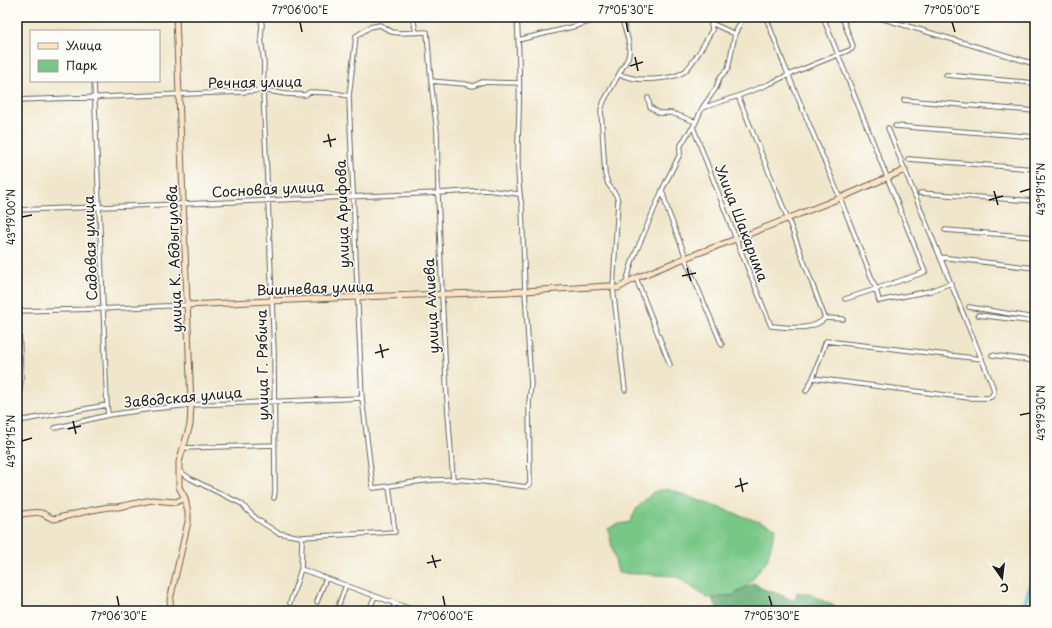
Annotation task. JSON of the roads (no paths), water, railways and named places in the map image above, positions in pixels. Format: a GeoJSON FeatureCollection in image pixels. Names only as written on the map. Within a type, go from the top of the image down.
{"type":"FeatureCollection","features":[{"type":"Feature","properties":{"kind":"street","name":"улица К. Абдыгулова"},"geometry":{"type":"LineString","coordinates":[[171,611],[170,600],[188,522],[185,498],[179,487],[179,462],[190,425],[191,405],[176,17]]}},
{"type":"Feature","properties":{"kind":"street","name":"улица Г. Рябича"},"geometry":{"type":"LineString","coordinates":[[260,17],[262,24],[261,37],[264,64],[263,90],[272,301],[274,498]]}},
{"type":"Feature","properties":{"kind":"street"},"geometry":{"type":"LineString","coordinates":[[179,471],[191,479],[242,504],[258,520],[278,534],[301,537],[395,532],[389,486],[454,479],[476,480],[526,487],[530,484],[529,404],[531,384],[525,291],[522,207],[519,194],[518,165],[520,83],[517,17]]}},
{"type":"Feature","properties":{"kind":"street"},"geometry":{"type":"LineString","coordinates":[[518,40],[572,27],[605,17]]}},
{"type":"Feature","properties":{"kind":"street"},"geometry":{"type":"LineString","coordinates":[[621,17],[630,53],[601,110],[605,174],[608,184],[616,195],[618,201],[613,288],[625,390]]}},
{"type":"Feature","properties":{"kind":"street"},"geometry":{"type":"LineString","coordinates":[[619,75],[638,79],[654,79],[675,76],[684,72],[712,30],[710,17]]}},
{"type":"Feature","properties":{"kind":"street"},"geometry":{"type":"LineString","coordinates":[[626,285],[626,279],[633,259],[662,190],[680,154],[680,147],[696,122],[702,108],[716,88],[720,77],[728,68],[735,34],[743,17]]}},
{"type":"Feature","properties":{"kind":"street"},"geometry":{"type":"LineString","coordinates":[[766,17],[788,75],[840,198],[876,289],[879,302],[930,291],[951,283]]}},
{"type":"Feature","properties":{"kind":"street"},"geometry":{"type":"LineString","coordinates":[[823,17],[925,272],[845,299]]}},
{"type":"Feature","properties":{"kind":"street"},"geometry":{"type":"LineString","coordinates":[[702,108],[769,84],[852,49],[853,46],[842,17]]}},
{"type":"Feature","properties":{"kind":"street"},"geometry":{"type":"LineString","coordinates":[[877,17],[1035,64]]}},
{"type":"Feature","properties":{"kind":"street"},"geometry":{"type":"LineString","coordinates":[[414,19],[416,33]]}},
{"type":"Feature","properties":{"kind":"street"},"geometry":{"type":"LineString","coordinates":[[711,23],[735,34]]}},
{"type":"Feature","properties":{"kind":"street","name":"улица Арифова"},"geometry":{"type":"LineString","coordinates":[[389,486],[373,488],[362,398],[349,96],[356,36],[370,27],[380,25],[392,32],[416,33]]}},
{"type":"Feature","properties":{"kind":"street","name":"улица Алиева"},"geometry":{"type":"LineString","coordinates":[[416,33],[427,32],[437,132],[438,193],[447,399],[454,479]]}},
{"type":"Feature","properties":{"kind":"street"},"geometry":{"type":"LineString","coordinates":[[946,75],[1035,83]]}},
{"type":"Feature","properties":{"kind":"street"},"geometry":{"type":"LineString","coordinates":[[431,81],[473,86],[482,82],[520,83]]}},
{"type":"Feature","properties":{"kind":"street","name":"Садовая улица"},"geometry":{"type":"LineString","coordinates":[[94,82],[106,405],[108,415]]}},
{"type":"Feature","properties":{"kind":"street","name":"Речная улица"},"geometry":{"type":"LineString","coordinates":[[17,100],[263,90],[286,94],[305,95],[310,92],[334,93],[349,96]]}},
{"type":"Feature","properties":{"kind":"street"},"geometry":{"type":"LineString","coordinates":[[738,96],[788,219],[825,318],[843,319]]}},
{"type":"Feature","properties":{"kind":"street"},"geometry":{"type":"LineString","coordinates":[[648,98],[650,107],[659,113],[672,113],[696,122]]}},
{"type":"Feature","properties":{"kind":"street"},"geometry":{"type":"LineString","coordinates":[[904,100],[1035,111]]}},
{"type":"Feature","properties":{"kind":"street"},"geometry":{"type":"LineString","coordinates":[[895,126],[1035,137]]}},
{"type":"Feature","properties":{"kind":"street","name":"Улица Шакарима"},"geometry":{"type":"LineString","coordinates":[[693,127],[771,326],[808,327],[821,322],[825,318]]}},
{"type":"Feature","properties":{"kind":"street"},"geometry":{"type":"LineString","coordinates":[[813,378],[969,398],[987,398],[991,397],[994,392],[888,128]]}},
{"type":"Feature","properties":{"kind":"street"},"geometry":{"type":"LineString","coordinates":[[908,159],[1035,169]]}},
{"type":"Feature","properties":{"kind":"street"},"geometry":{"type":"LineString","coordinates":[[626,285],[636,278],[788,219],[905,170]]}},
{"type":"Feature","properties":{"kind":"street","name":"Сосновая улица"},"geometry":{"type":"LineString","coordinates":[[17,210],[353,197],[486,190],[519,194]]}},
{"type":"Feature","properties":{"kind":"street"},"geometry":{"type":"LineString","coordinates":[[662,190],[685,258],[722,345]]}},
{"type":"Feature","properties":{"kind":"street"},"geometry":{"type":"LineString","coordinates":[[920,193],[1035,201]]}},
{"type":"Feature","properties":{"kind":"street"},"geometry":{"type":"LineString","coordinates":[[945,230],[1035,237]]}},
{"type":"Feature","properties":{"kind":"street"},"geometry":{"type":"LineString","coordinates":[[940,257],[1035,268]]}},
{"type":"Feature","properties":{"kind":"street"},"geometry":{"type":"LineString","coordinates":[[636,278],[670,365]]}},
{"type":"Feature","properties":{"kind":"street"},"geometry":{"type":"LineString","coordinates":[[17,279],[21,379],[19,389]]}},
{"type":"Feature","properties":{"kind":"street","name":"Вишневая улица"},"geometry":{"type":"LineString","coordinates":[[18,311],[103,309],[357,297],[442,295],[609,286],[618,288],[626,285]]}},
{"type":"Feature","properties":{"kind":"street"},"geometry":{"type":"LineString","coordinates":[[969,307],[1035,318]]}},
{"type":"Feature","properties":{"kind":"street"},"geometry":{"type":"LineString","coordinates":[[978,315],[1035,322]]}},
{"type":"Feature","properties":{"kind":"street"},"geometry":{"type":"LineString","coordinates":[[806,391],[813,378],[826,341],[982,359]]}},
{"type":"Feature","properties":{"kind":"street"},"geometry":{"type":"LineString","coordinates":[[992,355],[1035,361]]}},
{"type":"Feature","properties":{"kind":"street","name":"Заводская улица"},"geometry":{"type":"LineString","coordinates":[[19,389],[18,410],[19,416],[24,420],[106,405]]}},
{"type":"Feature","properties":{"kind":"street","name":"Заводская улица"},"geometry":{"type":"LineString","coordinates":[[55,428],[108,415],[191,405],[362,398]]}},
{"type":"Feature","properties":{"kind":"street"},"geometry":{"type":"LineString","coordinates":[[183,448],[274,445]]}},
{"type":"Feature","properties":{"kind":"street"},"geometry":{"type":"LineString","coordinates":[[17,514],[35,512],[42,513],[49,518],[54,519],[92,510],[118,507],[152,500],[176,502],[185,498]]}},
{"type":"Feature","properties":{"kind":"street"},"geometry":{"type":"LineString","coordinates":[[290,603],[301,569],[301,537]]}},
{"type":"Feature","properties":{"kind":"street"},"geometry":{"type":"LineString","coordinates":[[301,569],[416,611]]}},
{"type":"Feature","properties":{"kind":"street"},"geometry":{"type":"LineString","coordinates":[[317,602],[326,578]]}},
{"type":"Feature","properties":{"kind":"street"},"geometry":{"type":"LineString","coordinates":[[339,604],[346,585]]}},
{"type":"Feature","properties":{"kind":"street"},"geometry":{"type":"LineString","coordinates":[[1030,611],[1035,593]]}},
{"type":"Feature","properties":{"kind":"street"},"geometry":{"type":"LineString","coordinates":[[370,608],[375,596]]}},
{"type":"Feature","properties":{"kind":"street"},"geometry":{"type":"LineString","coordinates":[[392,611],[395,603]]}},
{"type":"Feature","properties":{"kind":"waterway"},"geometry":{"type":"LineString","coordinates":[[1023,611],[1035,567]]}}]}
